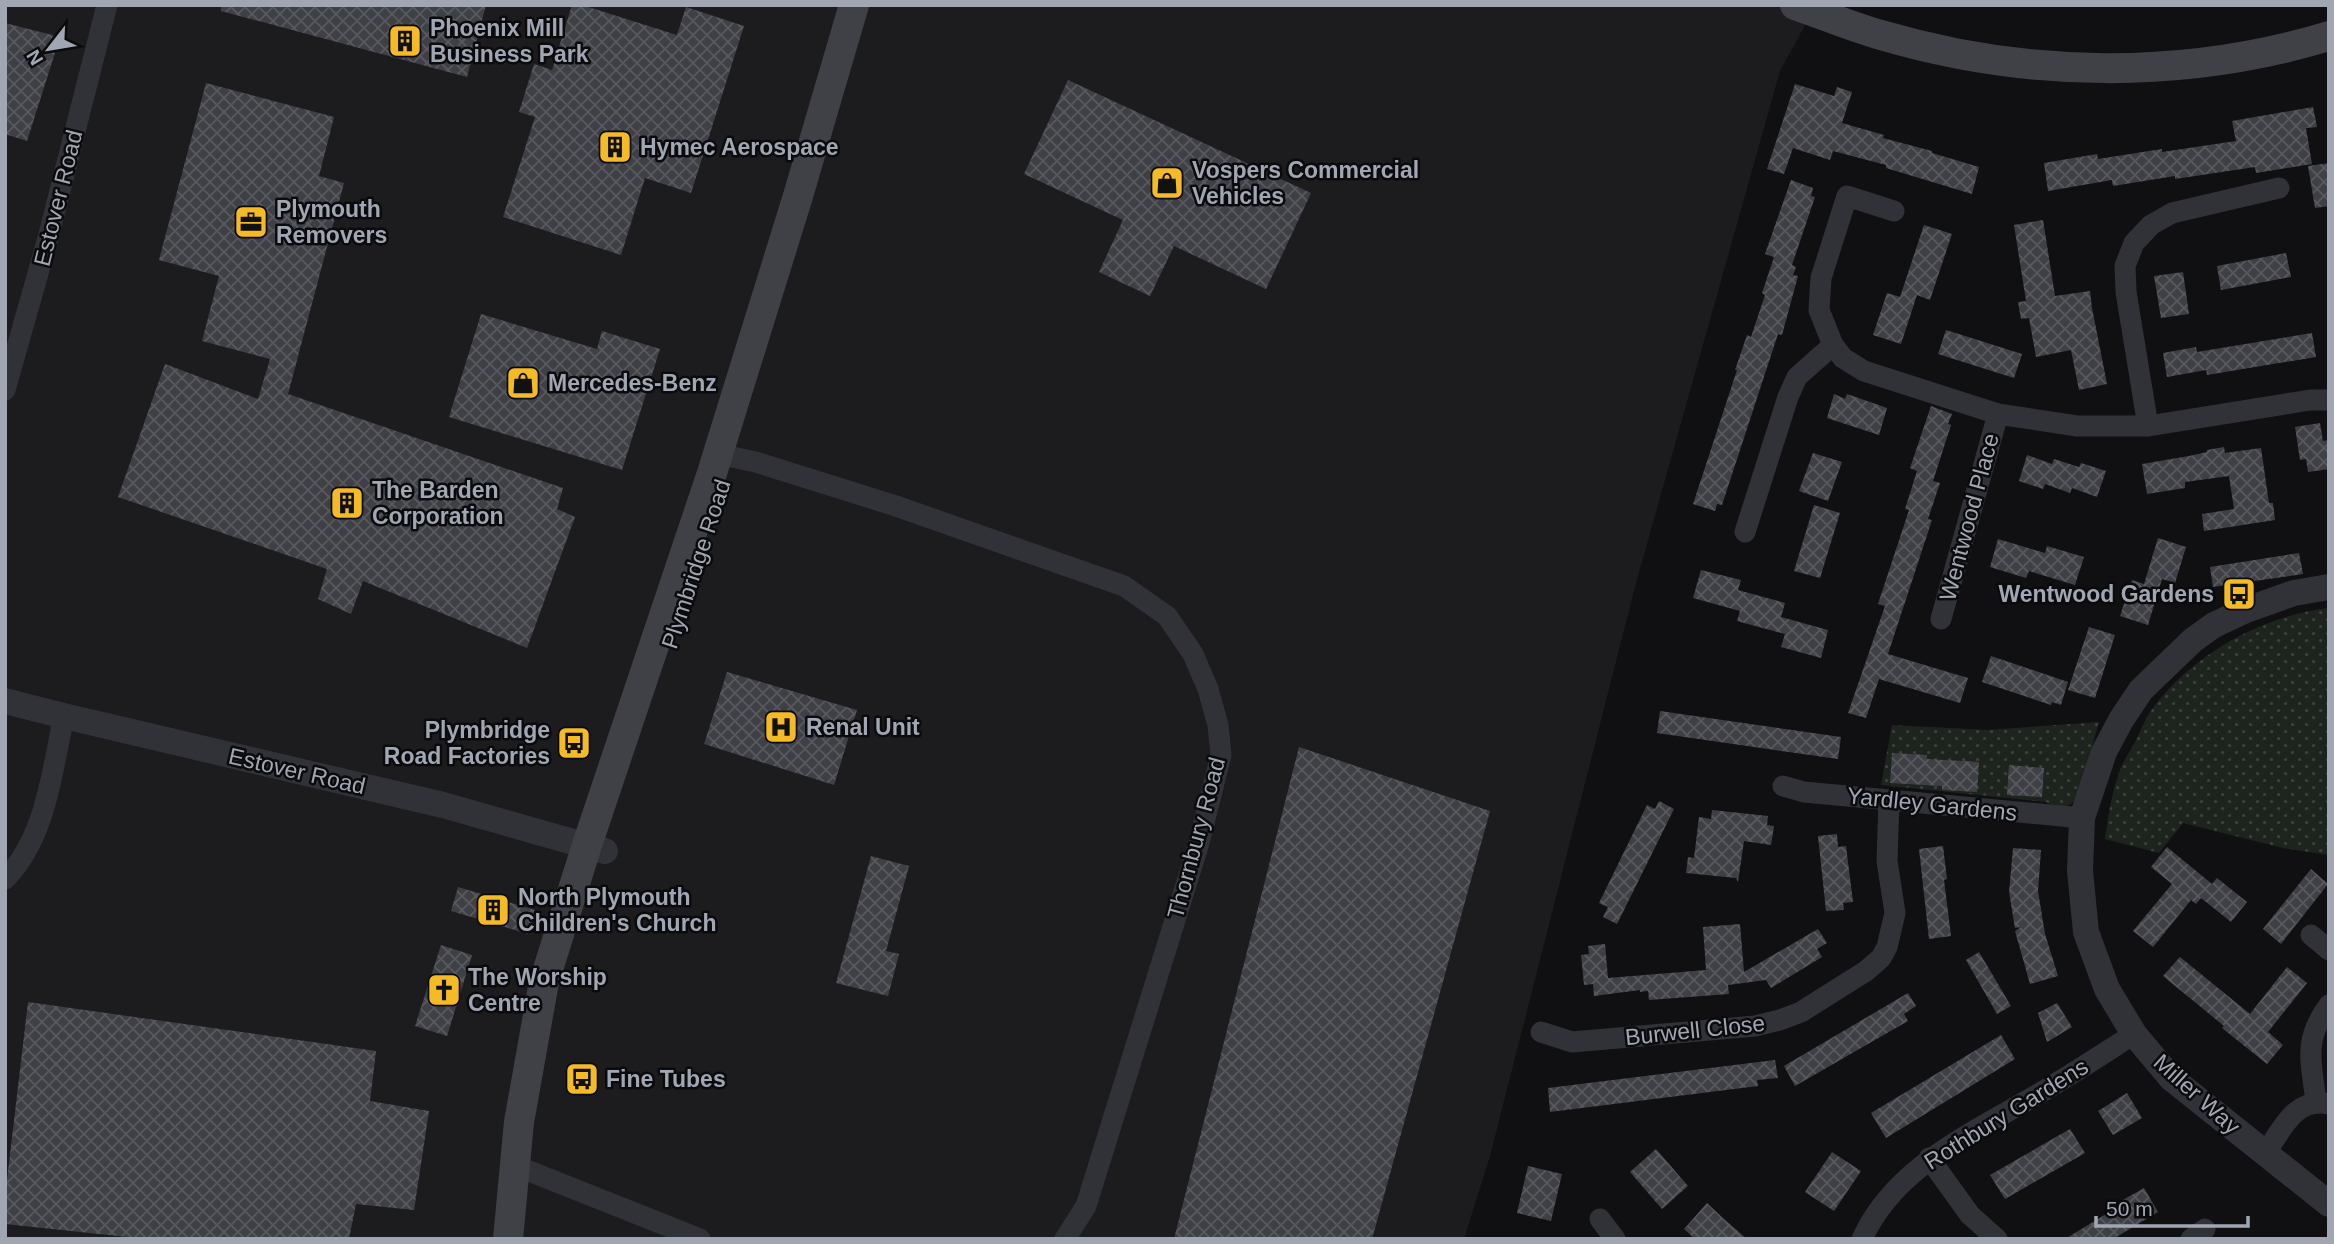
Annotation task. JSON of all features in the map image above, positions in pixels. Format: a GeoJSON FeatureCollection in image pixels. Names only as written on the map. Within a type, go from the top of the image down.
{"type":"FeatureCollection","features":[{"type":"Feature","properties":{"kind":"main road","name":"Plymbridge Road"},"geometry":{"type":"LineString","coordinates":[[723,455],[854,5]]}},
{"type":"Feature","properties":{"kind":"main road","name":"Plymbridge Road"},"geometry":{"type":"LineString","coordinates":[[508,1239],[519,1122],[544,982],[596,848],[871,5]]}},
{"type":"Feature","properties":{"kind":"main road"},"geometry":{"type":"LineString","coordinates":[[1796,5],[1881,35],[1990,60],[2045,66],[2104,69],[2167,66],[2287,49],[2329,36]]}},
{"type":"Feature","properties":{"kind":"street","name":"Estover Road"},"geometry":{"type":"LineString","coordinates":[[5,390],[44,251],[107,5]]}},
{"type":"Feature","properties":{"kind":"street"},"geometry":{"type":"LineString","coordinates":[[2148,426],[2126,292],[2125,266],[2134,243],[2151,225],[2172,213],[2279,188]]}},
{"type":"Feature","properties":{"kind":"street"},"geometry":{"type":"LineString","coordinates":[[1894,211],[1847,196],[1821,278],[1819,310],[1833,345],[1843,359],[1864,372],[1998,414],[2077,426],[2148,426],[2310,400],[2329,400]]}},
{"type":"Feature","properties":{"kind":"street"},"geometry":{"type":"LineString","coordinates":[[1745,532],[1787,397],[1797,377],[1833,345]]}},
{"type":"Feature","properties":{"kind":"street","name":"Wentwood Place"},"geometry":{"type":"LineString","coordinates":[[1941,619],[1998,414]]}},
{"type":"Feature","properties":{"kind":"street","name":"Thornbury Road"},"geometry":{"type":"LineString","coordinates":[[723,455],[756,462],[896,506],[1125,586],[1167,616],[1193,654],[1208,689],[1218,725],[1221,755],[1199,844],[1086,1206],[1065,1239]]}},
{"type":"Feature","properties":{"kind":"street","name":"Miller Way"},"geometry":{"type":"LineString","coordinates":[[2329,587],[2294,593],[2214,625],[2193,640],[2141,690],[2104,752],[2082,818],[2080,871],[2086,932],[2107,989],[2134,1034],[2171,1078],[2329,1204]]}},
{"type":"Feature","properties":{"kind":"street","name":"Estover Road"},"geometry":{"type":"LineString","coordinates":[[5,701],[443,805],[596,848]]}},
{"type":"Feature","properties":{"kind":"street"},"geometry":{"type":"LineString","coordinates":[[5,879],[17,867],[33,835],[47,794],[64,716]]}},
{"type":"Feature","properties":{"kind":"street","name":"Yardley Gardens"},"geometry":{"type":"LineString","coordinates":[[1783,786],[1804,792],[2082,818]]}},
{"type":"Feature","properties":{"kind":"street","name":"Burwell Close"},"geometry":{"type":"LineString","coordinates":[[1541,1032],[1572,1042],[1755,1026],[1801,1012],[1866,971],[1881,958],[1887,947],[1895,913],[1887,860],[1889,800]]}},
{"type":"Feature","properties":{"kind":"street"},"geometry":{"type":"LineString","coordinates":[[2311,935],[2329,950]]}},
{"type":"Feature","properties":{"kind":"street"},"geometry":{"type":"LineString","coordinates":[[2266,1153],[2298,1109],[2322,1102],[2309,1048],[2318,1020],[2329,1005]]}},
{"type":"Feature","properties":{"kind":"street","name":"Rothbury Gardens"},"geometry":{"type":"LineString","coordinates":[[1861,1239],[1868,1224],[1889,1195],[1929,1158],[2134,1034]]}},
{"type":"Feature","properties":{"kind":"street"},"geometry":{"type":"LineString","coordinates":[[1929,1158],[1970,1215],[1997,1239]]}},
{"type":"Feature","properties":{"kind":"street"},"geometry":{"type":"LineString","coordinates":[[514,1165],[700,1239]]}},
{"type":"Feature","properties":{"kind":"street"},"geometry":{"type":"LineString","coordinates":[[1600,1219],[1615,1239]]}},
{"type":"Feature","properties":{"kind":"shaded area"},"geometry":{"type":"Polygon","coordinates":[[[5,5],[1816,5],[1780,71],[1636,583],[1490,1156],[1464,1239],[5,1239],[5,5]]]}},
{"type":"Feature","properties":{"kind":"shaded area"},"geometry":{"type":"Polygon","coordinates":[[[2329,608],[2329,855],[2283,848],[2183,823],[2159,853],[2105,839],[2121,767],[2149,713],[2172,686],[2211,653],[2256,628],[2304,612],[2329,608]]]}},
{"type":"Feature","properties":{"kind":"shaded area"},"geometry":{"type":"Polygon","coordinates":[[[2099,722],[2077,800],[2061,810],[2046,802],[1881,785],[1892,725],[1987,730],[2099,722]]]}},
{"type":"Feature","properties":{"kind":"building","name":"Phoenix Mill Business Park"},"geometry":{"type":"Polygon","coordinates":[[[221,5],[486,5],[467,77],[221,11],[221,5]]]}},
{"type":"Feature","properties":{"kind":"building","name":"Hymec Aerospace"},"geometry":{"type":"Polygon","coordinates":[[[572,5],[582,5],[677,35],[686,7],[744,26],[691,193],[645,178],[621,255],[503,217],[535,117],[519,112],[534,64],[552,70],[572,5]]]}},
{"type":"Feature","properties":{"kind":"building"},"geometry":{"type":"Polygon","coordinates":[[[5,23],[60,37],[27,141],[5,134],[5,23]]]}},
{"type":"Feature","properties":{"kind":"building","name":"Vospers Commercial Vehicles"},"geometry":{"type":"Polygon","coordinates":[[[1068,80],[1311,193],[1266,289],[1174,246],[1150,296],[1099,272],[1123,220],[1024,174],[1068,80]]]}},
{"type":"Feature","properties":{"kind":"building","name":"The Barden Corporation"},"geometry":{"type":"Polygon","coordinates":[[[206,83],[334,117],[319,176],[344,183],[288,394],[563,488],[557,509],[575,517],[527,648],[363,581],[351,614],[318,599],[327,569],[118,497],[165,364],[258,399],[270,359],[202,341],[219,276],[159,260],[206,83]]]}},
{"type":"Feature","properties":{"kind":"building"},"geometry":{"type":"Polygon","coordinates":[[[1795,84],[1834,96],[1837,87],[1852,92],[1842,123],[1979,167],[1972,194],[1886,168],[1886,165],[1833,151],[1830,160],[1793,148],[1784,174],[1767,169],[1795,84]]]}},
{"type":"Feature","properties":{"kind":"building"},"geometry":{"type":"Polygon","coordinates":[[[2313,107],[2317,127],[2306,128],[2312,164],[2256,173],[2255,167],[2113,186],[2112,180],[2048,191],[2044,163],[2097,154],[2098,159],[2236,141],[2232,121],[2313,107]]]}},
{"type":"Feature","properties":{"kind":"building"},"geometry":{"type":"Polygon","coordinates":[[[2329,163],[2329,206],[2315,208],[2308,166],[2329,163]]]}},
{"type":"Feature","properties":{"kind":"building"},"geometry":{"type":"Polygon","coordinates":[[[1791,180],[1813,188],[1811,196],[1815,197],[1792,265],[1796,267],[1793,275],[1798,276],[1782,335],[1778,334],[1722,505],[1717,504],[1715,511],[1693,504],[1747,335],[1751,337],[1765,295],[1762,293],[1774,257],[1765,254],[1791,180]]]}},
{"type":"Feature","properties":{"kind":"building"},"geometry":{"type":"Polygon","coordinates":[[[2043,220],[2055,296],[2090,291],[2107,384],[2079,390],[2071,350],[2036,357],[2029,318],[2021,319],[2018,302],[2026,301],[2014,225],[2043,220]]]}},
{"type":"Feature","properties":{"kind":"building"},"geometry":{"type":"Polygon","coordinates":[[[1924,225],[1952,234],[1930,300],[1917,295],[1901,344],[1873,335],[1887,293],[1900,297],[1924,225]]]}},
{"type":"Feature","properties":{"kind":"building"},"geometry":{"type":"Polygon","coordinates":[[[2286,253],[2291,277],[2221,290],[2217,266],[2286,253]]]}},
{"type":"Feature","properties":{"kind":"building"},"geometry":{"type":"Polygon","coordinates":[[[2183,272],[2189,314],[2161,318],[2154,276],[2183,272]]]}},
{"type":"Feature","properties":{"kind":"building","name":"Mercedes-Benz"},"geometry":{"type":"Polygon","coordinates":[[[481,314],[597,349],[602,331],[660,349],[622,470],[449,417],[481,314]]]}},
{"type":"Feature","properties":{"kind":"building"},"geometry":{"type":"Polygon","coordinates":[[[1946,330],[2022,354],[2014,378],[1938,354],[1946,330]]]}},
{"type":"Feature","properties":{"kind":"building"},"geometry":{"type":"Polygon","coordinates":[[[2312,333],[2316,357],[2207,375],[2206,370],[2167,377],[2163,353],[2196,347],[2197,352],[2312,333]]]}},
{"type":"Feature","properties":{"kind":"building"},"geometry":{"type":"Polygon","coordinates":[[[1834,394],[1845,399],[1847,394],[1887,408],[1879,435],[1827,418],[1834,394]]]}},
{"type":"Feature","properties":{"kind":"building"},"geometry":{"type":"Polygon","coordinates":[[[1931,406],[1952,414],[1948,424],[1951,425],[1933,481],[1940,483],[1928,519],[1932,520],[1888,654],[1968,678],[1960,703],[1879,679],[1866,718],[1848,713],[1885,606],[1878,604],[1909,510],[1905,509],[1917,471],[1910,468],[1931,406]]]}},
{"type":"Feature","properties":{"kind":"building"},"geometry":{"type":"Polygon","coordinates":[[[2320,423],[2323,441],[2329,440],[2329,469],[2308,472],[2306,459],[2300,460],[2295,427],[2320,423]]]}},
{"type":"Feature","properties":{"kind":"building"},"geometry":{"type":"Polygon","coordinates":[[[2224,447],[2225,453],[2261,448],[2269,503],[2273,503],[2275,520],[2204,531],[2202,514],[2234,509],[2229,476],[2185,482],[2185,488],[2147,494],[2142,464],[2224,447]]]}},
{"type":"Feature","properties":{"kind":"building"},"geometry":{"type":"Polygon","coordinates":[[[1813,453],[1842,462],[1828,501],[1799,491],[1813,453]]]}},
{"type":"Feature","properties":{"kind":"building"},"geometry":{"type":"Polygon","coordinates":[[[2027,455],[2052,464],[2054,459],[2079,467],[2081,463],[2106,471],[2097,497],[2072,488],[2070,493],[2045,484],[2043,489],[2019,481],[2027,455]]]}},
{"type":"Feature","properties":{"kind":"building"},"geometry":{"type":"Polygon","coordinates":[[[1814,505],[1840,513],[1820,578],[1794,571],[1814,505]]]}},
{"type":"Feature","properties":{"kind":"building"},"geometry":{"type":"Polygon","coordinates":[[[2158,538],[2186,547],[2175,583],[2162,579],[2148,625],[2120,616],[2132,580],[2144,584],[2158,538]]]}},
{"type":"Feature","properties":{"kind":"building"},"geometry":{"type":"Polygon","coordinates":[[[1998,539],[2045,553],[2047,546],[2084,557],[2075,585],[2029,571],[2026,578],[1990,567],[1998,539]]]}},
{"type":"Feature","properties":{"kind":"building"},"geometry":{"type":"Polygon","coordinates":[[[2299,553],[2303,574],[2213,587],[2210,567],[2299,553]]]}},
{"type":"Feature","properties":{"kind":"building"},"geometry":{"type":"Polygon","coordinates":[[[1701,570],[1741,580],[1738,590],[1785,603],[1781,617],[1828,630],[1821,658],[1781,647],[1785,634],[1737,621],[1740,611],[1693,598],[1701,570]]]}},
{"type":"Feature","properties":{"kind":"building"},"geometry":{"type":"Polygon","coordinates":[[[2089,627],[2115,635],[2095,698],[2068,690],[2089,627]]]}},
{"type":"Feature","properties":{"kind":"building"},"geometry":{"type":"Polygon","coordinates":[[[1991,656],[2068,682],[2061,705],[2052,702],[2051,705],[1982,682],[1991,656]]]}},
{"type":"Feature","properties":{"kind":"building","name":"Renal Unit"},"geometry":{"type":"Polygon","coordinates":[[[727,672],[857,710],[834,785],[704,744],[727,672]]]}},
{"type":"Feature","properties":{"kind":"building"},"geometry":{"type":"Polygon","coordinates":[[[1660,711],[1841,737],[1838,759],[1657,733],[1660,711]]]}},
{"type":"Feature","properties":{"kind":"building"},"geometry":{"type":"Polygon","coordinates":[[[1299,747],[1490,811],[1372,1239],[1174,1239],[1299,747]]]}},
{"type":"Feature","properties":{"kind":"building"},"geometry":{"type":"Polygon","coordinates":[[[1892,753],[1927,755],[1927,759],[1979,762],[1977,792],[1942,790],[1942,786],[1890,783],[1892,753]]]}},
{"type":"Feature","properties":{"kind":"building"},"geometry":{"type":"Polygon","coordinates":[[[2009,765],[2044,768],[2042,797],[2007,795],[2009,765]]]}},
{"type":"Feature","properties":{"kind":"building"},"geometry":{"type":"Polygon","coordinates":[[[1659,801],[1674,809],[1617,924],[1603,917],[1608,907],[1599,903],[1647,805],[1655,809],[1659,801]]]}},
{"type":"Feature","properties":{"kind":"building"},"geometry":{"type":"Polygon","coordinates":[[[1712,810],[1768,816],[1767,825],[1774,826],[1771,845],[1744,841],[1738,882],[1736,878],[1686,873],[1688,857],[1694,858],[1699,817],[1711,819],[1712,810]]]}},
{"type":"Feature","properties":{"kind":"building"},"geometry":{"type":"Polygon","coordinates":[[[1837,834],[1838,847],[1846,846],[1853,902],[1843,903],[1844,910],[1826,911],[1818,836],[1837,834]]]}},
{"type":"Feature","properties":{"kind":"building"},"geometry":{"type":"Polygon","coordinates":[[[1943,846],[1951,936],[1929,939],[1919,849],[1943,846]]]}},
{"type":"Feature","properties":{"kind":"building"},"geometry":{"type":"Polygon","coordinates":[[[2167,847],[2212,884],[2217,878],[2247,902],[2231,922],[2201,898],[2196,904],[2191,900],[2153,947],[2133,931],[2172,884],[2151,867],[2167,847]]]}},
{"type":"Feature","properties":{"kind":"building"},"geometry":{"type":"Polygon","coordinates":[[[2013,848],[2041,850],[2038,891],[2045,934],[2058,976],[2030,984],[2015,931],[2021,927],[2015,928],[2009,892],[2013,848]]]}},
{"type":"Feature","properties":{"kind":"building"},"geometry":{"type":"Polygon","coordinates":[[[871,856],[909,866],[886,951],[899,954],[888,996],[836,983],[871,856]]]}},
{"type":"Feature","properties":{"kind":"building"},"geometry":{"type":"Polygon","coordinates":[[[2311,869],[2328,884],[2281,944],[2263,929],[2311,869]]]}},
{"type":"Feature","properties":{"kind":"building","name":"North Plymouth Children's Church"},"geometry":{"type":"Polygon","coordinates":[[[458,887],[535,910],[528,934],[451,911],[458,887]]]}},
{"type":"Feature","properties":{"kind":"building"},"geometry":{"type":"Polygon","coordinates":[[[1740,924],[1744,972],[1818,929],[1827,943],[1817,949],[1822,957],[1771,988],[1766,980],[1728,985],[1729,994],[1649,1000],[1648,991],[1594,996],[1593,984],[1584,985],[1581,955],[1589,954],[1588,946],[1605,944],[1608,978],[1706,970],[1703,927],[1740,924]]]}},
{"type":"Feature","properties":{"kind":"building","name":"The Worship Centre"},"geometry":{"type":"Polygon","coordinates":[[[441,945],[472,955],[447,1036],[415,1026],[441,945]]]}},
{"type":"Feature","properties":{"kind":"building"},"geometry":{"type":"Polygon","coordinates":[[[1979,952],[2011,1006],[1997,1014],[1966,960],[1979,952]]]}},
{"type":"Feature","properties":{"kind":"building"},"geometry":{"type":"Polygon","coordinates":[[[2180,957],[2250,1014],[2287,967],[2307,983],[2268,1032],[2283,1045],[2267,1064],[2163,976],[2180,957]]]}},
{"type":"Feature","properties":{"kind":"building"},"geometry":{"type":"Polygon","coordinates":[[[1908,993],[1916,1006],[1904,1014],[1908,1021],[1795,1086],[1784,1066],[1908,993]]]}},
{"type":"Feature","properties":{"kind":"building"},"geometry":{"type":"Polygon","coordinates":[[[28,1002],[376,1051],[370,1101],[429,1111],[414,1210],[356,1204],[349,1239],[146,1239],[5,1224],[5,1197],[28,1002]]]}},
{"type":"Feature","properties":{"kind":"building"},"geometry":{"type":"Polygon","coordinates":[[[2057,1003],[2072,1027],[2047,1042],[2038,1013],[2057,1003]]]}},
{"type":"Feature","properties":{"kind":"building"},"geometry":{"type":"Polygon","coordinates":[[[2001,1035],[2015,1059],[1886,1138],[1871,1113],[2001,1035]]]}},
{"type":"Feature","properties":{"kind":"building"},"geometry":{"type":"Polygon","coordinates":[[[1775,1060],[1778,1078],[1757,1080],[1758,1086],[1550,1112],[1548,1088],[1775,1060]]]}},
{"type":"Feature","properties":{"kind":"building"},"geometry":{"type":"Polygon","coordinates":[[[2127,1093],[2142,1118],[2113,1135],[2098,1111],[2127,1093]]]}},
{"type":"Feature","properties":{"kind":"building"},"geometry":{"type":"Polygon","coordinates":[[[2070,1129],[2085,1153],[2005,1199],[1990,1175],[2070,1129]]]}},
{"type":"Feature","properties":{"kind":"building"},"geometry":{"type":"Polygon","coordinates":[[[1656,1149],[1688,1186],[1662,1209],[1630,1172],[1656,1149]]]}},
{"type":"Feature","properties":{"kind":"building"},"geometry":{"type":"Polygon","coordinates":[[[1832,1152],[1861,1171],[1834,1211],[1805,1192],[1832,1152]]]}},
{"type":"Feature","properties":{"kind":"building"},"geometry":{"type":"Polygon","coordinates":[[[1528,1166],[1562,1174],[1551,1221],[1517,1213],[1528,1166]]]}},
{"type":"Feature","properties":{"kind":"building"},"geometry":{"type":"Polygon","coordinates":[[[2144,1188],[2158,1212],[2113,1239],[2065,1239],[2116,1208],[2114,1205],[2144,1188]]]}},
{"type":"Feature","properties":{"kind":"building"},"geometry":{"type":"Polygon","coordinates":[[[1707,1203],[1747,1239],[1695,1239],[1684,1229],[1707,1203]]]}},
{"type":"Feature","properties":{"kind":"place","name":"Phoenix Mill Business Park"},"geometry":{"type":"Point","coordinates":[405,41]}},
{"type":"Feature","properties":{"kind":"place","name":"Hymec Aerospace"},"geometry":{"type":"Point","coordinates":[615,147]}},
{"type":"Feature","properties":{"kind":"place","name":"Vospers Commercial Vehicles"},"geometry":{"type":"Point","coordinates":[1167,183]}},
{"type":"Feature","properties":{"kind":"place","name":"Plymouth Removers"},"geometry":{"type":"Point","coordinates":[251,222]}},
{"type":"Feature","properties":{"kind":"place","name":"Mercedes-Benz"},"geometry":{"type":"Point","coordinates":[523,383]}},
{"type":"Feature","properties":{"kind":"place","name":"The Barden Corporation"},"geometry":{"type":"Point","coordinates":[347,503]}},
{"type":"Feature","properties":{"kind":"place","name":"Wentwood Gardens"},"geometry":{"type":"Point","coordinates":[2239,594]}},
{"type":"Feature","properties":{"kind":"place","name":"Renal Unit"},"geometry":{"type":"Point","coordinates":[781,727]}},
{"type":"Feature","properties":{"kind":"place","name":"Plymbridge Road Factories"},"geometry":{"type":"Point","coordinates":[574,743]}},
{"type":"Feature","properties":{"kind":"place","name":"North Plymouth Children's Church"},"geometry":{"type":"Point","coordinates":[493,910]}},
{"type":"Feature","properties":{"kind":"place","name":"The Worship Centre"},"geometry":{"type":"Point","coordinates":[444,990]}},
{"type":"Feature","properties":{"kind":"place","name":"Fine Tubes"},"geometry":{"type":"Point","coordinates":[582,1079]}}]}
